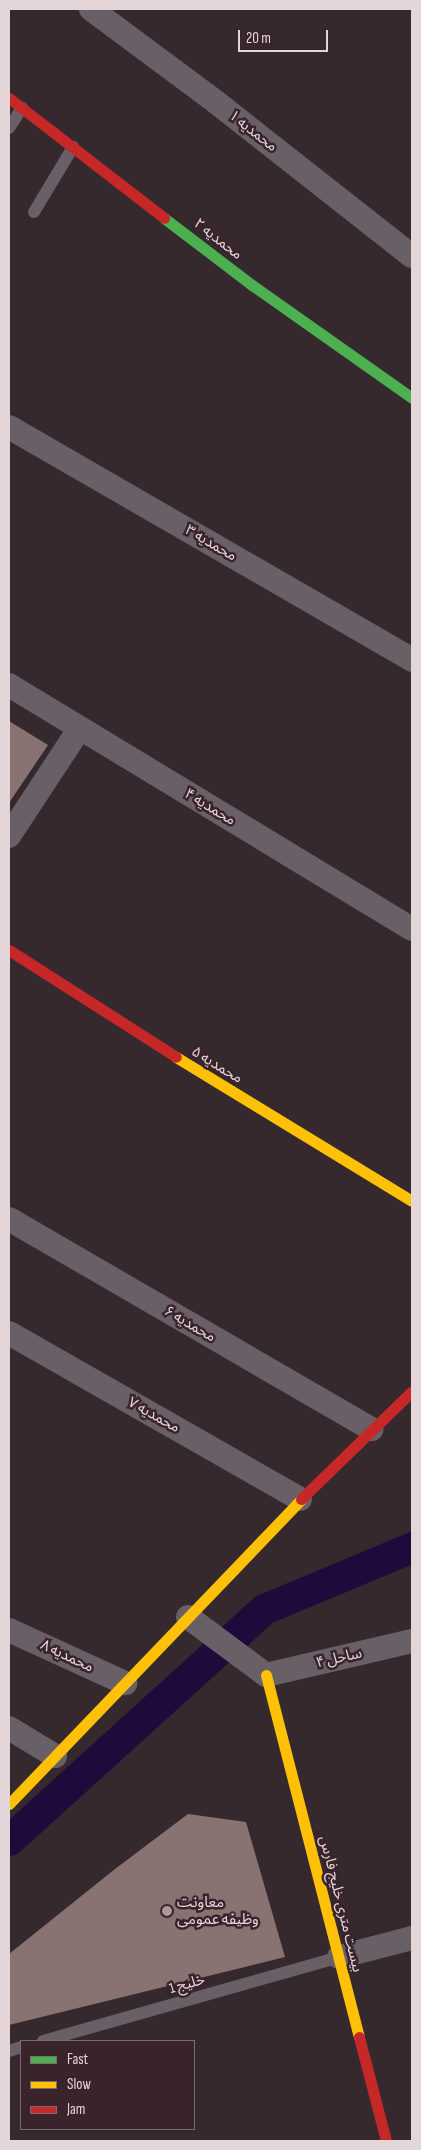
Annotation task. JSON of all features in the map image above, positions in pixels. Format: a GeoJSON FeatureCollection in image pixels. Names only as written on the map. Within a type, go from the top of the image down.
{"type":"FeatureCollection","features":[{"type":"Feature","properties":{"kind":"street","name":"محمدیه ۱"},"geometry":{"type":"LineString","coordinates":[[91,9],[216,102],[412,256]]}},
{"type":"Feature","properties":{"kind":"street","name":"محمدیه ۲"},"geometry":{"type":"LineString","coordinates":[[9,98],[252,285],[412,398]]}},
{"type":"Feature","properties":{"kind":"street","name":"محمدیه ۳"},"geometry":{"type":"LineString","coordinates":[[9,427],[412,660]]}},
{"type":"Feature","properties":{"kind":"street","name":"محمدیه ۴"},"geometry":{"type":"LineString","coordinates":[[9,685],[412,929]]}},
{"type":"Feature","properties":{"kind":"street"},"geometry":{"type":"LineString","coordinates":[[9,836],[80,728]]}},
{"type":"Feature","properties":{"kind":"street","name":"محمدیه ۵"},"geometry":{"type":"LineString","coordinates":[[9,950],[147,1039],[412,1201]]}},
{"type":"Feature","properties":{"kind":"street","name":"محمدیه ۶"},"geometry":{"type":"LineString","coordinates":[[9,1219],[371,1429]]}},
{"type":"Feature","properties":{"kind":"street","name":"محمدیه ۷"},"geometry":{"type":"LineString","coordinates":[[9,1333],[300,1498]]}},
{"type":"Feature","properties":{"kind":"street"},"geometry":{"type":"LineString","coordinates":[[9,1804],[125,1683],[191,1619],[300,1498],[412,1391]]}},
{"type":"Feature","properties":{"kind":"street"},"geometry":{"type":"LineString","coordinates":[[191,1619],[265,1675]]}},
{"type":"Feature","properties":{"kind":"street","name":"محمدیه ۸"},"geometry":{"type":"LineString","coordinates":[[9,1630],[125,1683]]}},
{"type":"Feature","properties":{"kind":"street","name":"ساحل ۴"},"geometry":{"type":"LineString","coordinates":[[265,1675],[412,1641]]}},
{"type":"Feature","properties":{"kind":"street","name":"بیست متری خلیج فارس"},"geometry":{"type":"LineString","coordinates":[[265,1675],[386,2141]]}},
{"type":"Feature","properties":{"kind":"street"},"geometry":{"type":"LineString","coordinates":[[9,1728],[55,1756]]}},
{"type":"Feature","properties":{"kind":"street"},"geometry":{"type":"LineString","coordinates":[[339,1958],[412,1938]]}},
{"type":"Feature","properties":{"kind":"lane"},"geometry":{"type":"LineString","coordinates":[[9,128],[22,108]]}},
{"type":"Feature","properties":{"kind":"lane"},"geometry":{"type":"LineString","coordinates":[[34,212],[73,147]]}},
{"type":"Feature","properties":{"kind":"lane","name":"خليج 1"},"geometry":{"type":"LineString","coordinates":[[47,2040],[339,1958]]}},
{"type":"Feature","properties":{"kind":"building"},"geometry":{"type":"Polygon","coordinates":[[[9,721],[48,745],[9,803],[9,721]]]}},
{"type":"Feature","properties":{"kind":"building","name":"معاونت وظیفه عمومی"},"geometry":{"type":"Polygon","coordinates":[[[188,1814],[246,1822],[285,1957],[9,2025],[9,1954],[115,1869],[188,1814]]]}},
{"type":"Feature","properties":{"kind":"waterway"},"geometry":{"type":"LineString","coordinates":[[9,1840],[264,1609],[412,1547]]}},
{"type":"Feature","properties":{"kind":"traffic: fast"},"geometry":{"type":"LineString","coordinates":[[164,218],[252,285],[412,398]]}},
{"type":"Feature","properties":{"kind":"traffic: slow"},"geometry":{"type":"LineString","coordinates":[[176,1057],[412,1201]]}},
{"type":"Feature","properties":{"kind":"traffic: slow"},"geometry":{"type":"LineString","coordinates":[[9,1804],[301,1499]]}},
{"type":"Feature","properties":{"kind":"traffic: slow"},"geometry":{"type":"LineString","coordinates":[[266,1675],[359,2037]]}},
{"type":"Feature","properties":{"kind":"traffic: jam"},"geometry":{"type":"LineString","coordinates":[[9,98],[164,218]]}},
{"type":"Feature","properties":{"kind":"traffic: jam"},"geometry":{"type":"LineString","coordinates":[[9,950],[176,1057]]}},
{"type":"Feature","properties":{"kind":"traffic: jam"},"geometry":{"type":"LineString","coordinates":[[301,1499],[412,1391]]}},
{"type":"Feature","properties":{"kind":"traffic: jam"},"geometry":{"type":"LineString","coordinates":[[359,2037],[386,2141]]}},
{"type":"Feature","properties":{"kind":"place","name":"معاونت وظیفه عمومی"},"geometry":{"type":"Point","coordinates":[167,1911]}}]}
